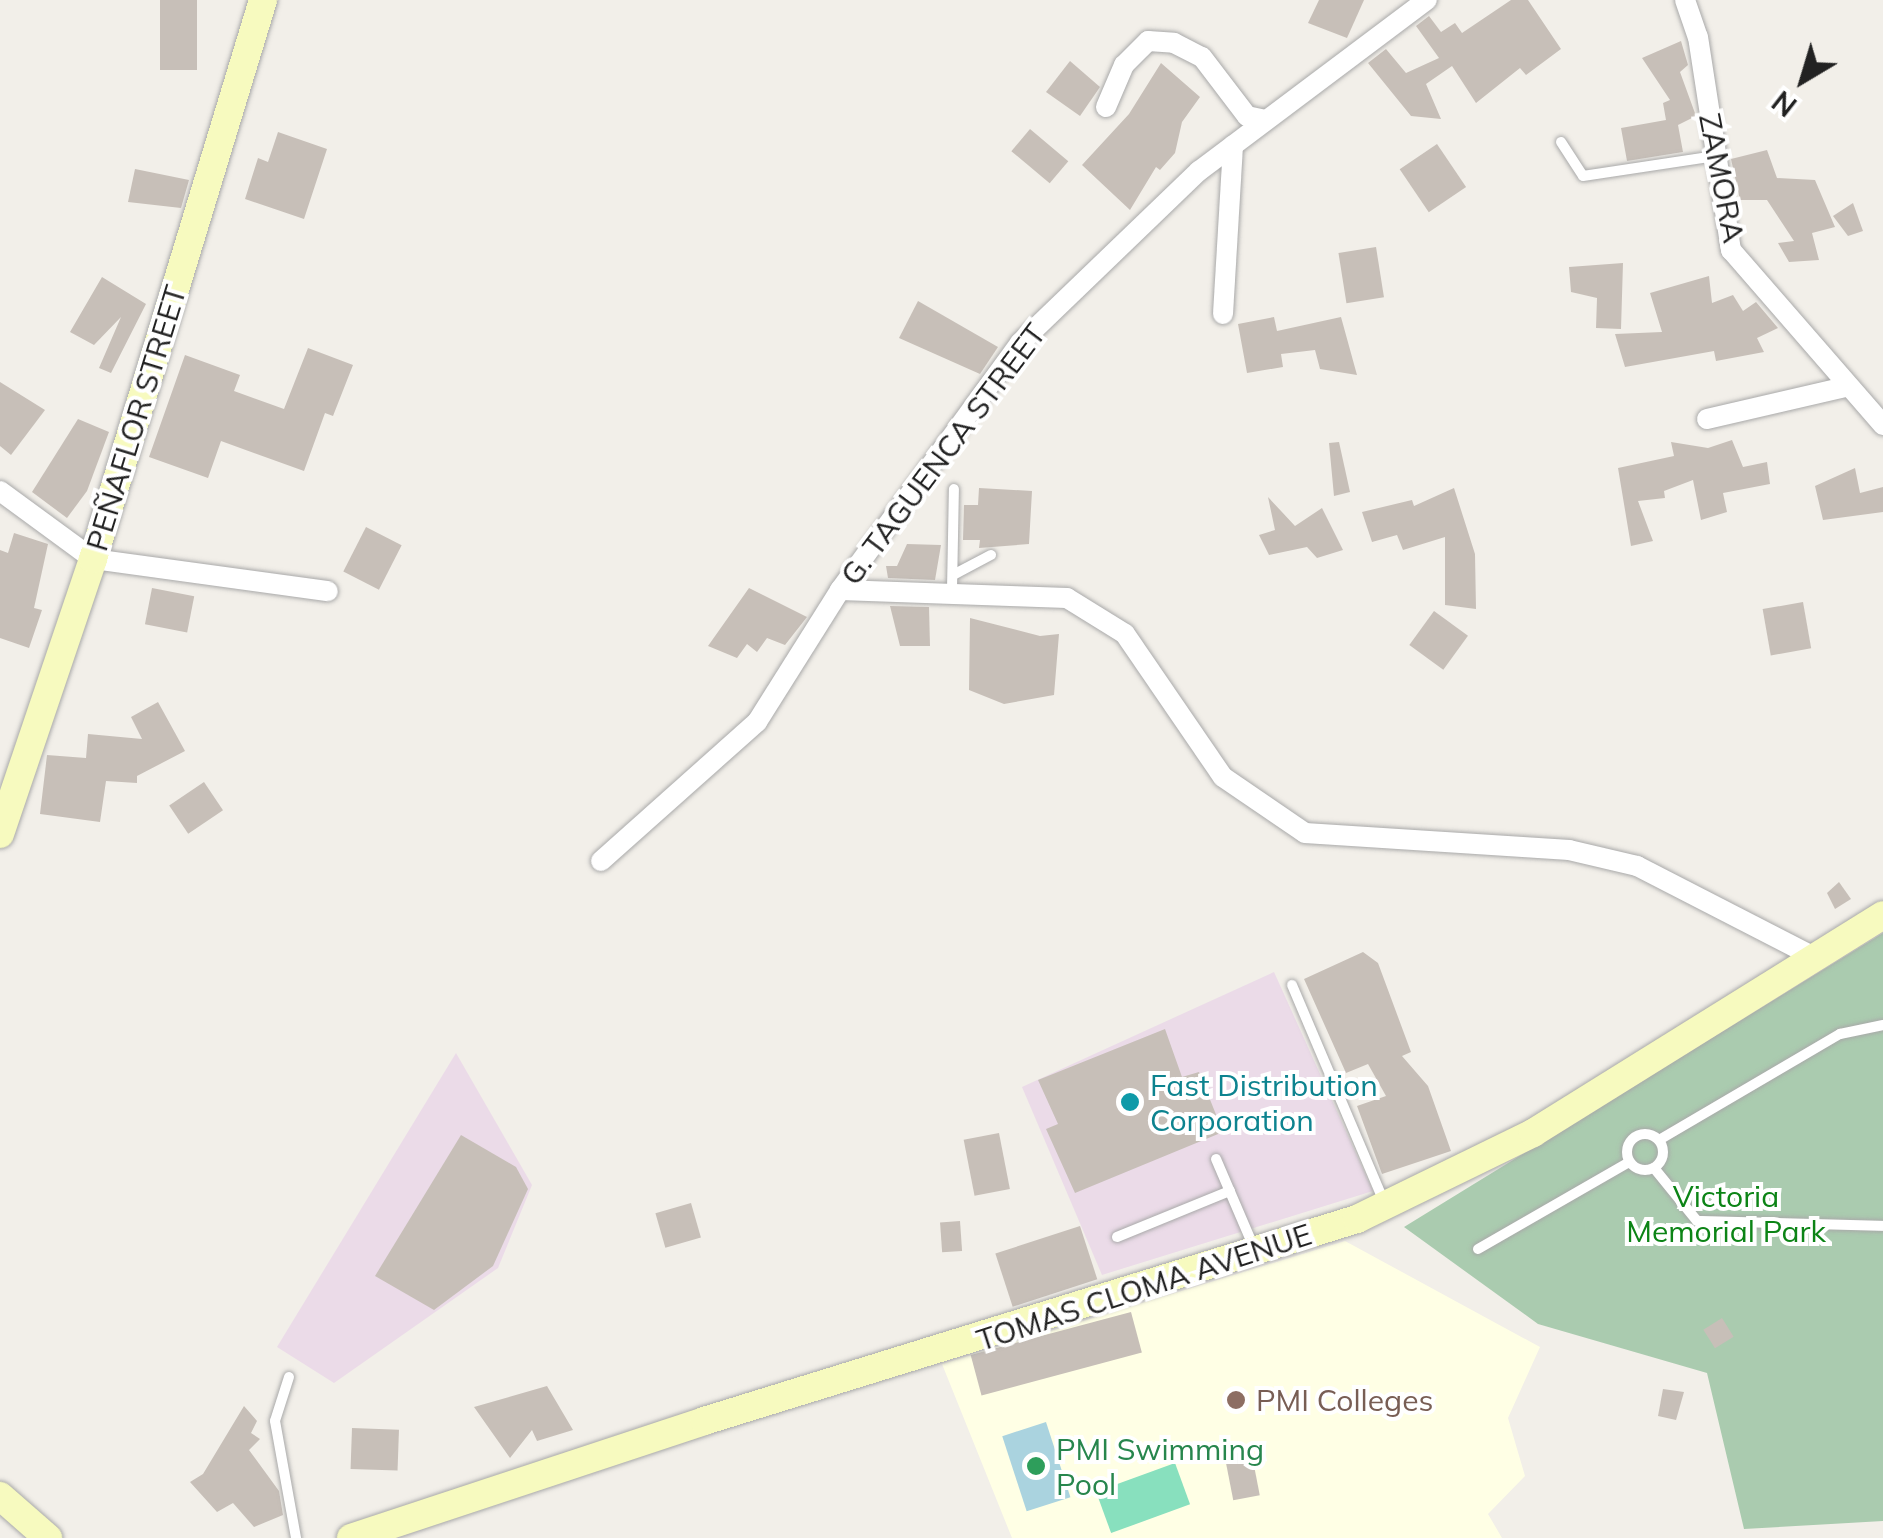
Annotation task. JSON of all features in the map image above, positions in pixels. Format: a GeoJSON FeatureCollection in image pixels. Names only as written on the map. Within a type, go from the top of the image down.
{"type":"FeatureCollection","features":[{"type":"Feature","properties":{"kind":"main road","name":"PEÑAFLOR STREET"},"geometry":{"type":"LineString","coordinates":[[2,821],[93,559],[263,0]]}},
{"type":"Feature","properties":{"kind":"main road","name":"TOMAS CLOMA AVENUE"},"geometry":{"type":"LineString","coordinates":[[352,1538],[704,1421],[1255,1251],[1385,1205],[1533,1133],[1883,914]]}},
{"type":"Feature","properties":{"kind":"main road"},"geometry":{"type":"LineString","coordinates":[[0,1496],[48,1538]]}},
{"type":"Feature","properties":{"kind":"street","name":"G. TAGUENCA STREET"},"geometry":{"type":"LineString","coordinates":[[601,861],[756,722],[840,590],[1020,342],[1233,145],[1427,0]]}},
{"type":"Feature","properties":{"kind":"street","name":"ZAMORA"},"geometry":{"type":"LineString","coordinates":[[1685,0],[1698,37],[1731,250],[1846,387],[1883,425]]}},
{"type":"Feature","properties":{"kind":"street"},"geometry":{"type":"LineString","coordinates":[[1106,107],[1124,65],[1148,41],[1174,43],[1202,56],[1247,116],[1266,120]]}},
{"type":"Feature","properties":{"kind":"street"},"geometry":{"type":"LineString","coordinates":[[1223,314],[1233,145]]}},
{"type":"Feature","properties":{"kind":"street"},"geometry":{"type":"LineString","coordinates":[[1707,418],[1846,387]]}},
{"type":"Feature","properties":{"kind":"street"},"geometry":{"type":"LineString","coordinates":[[0,492],[93,559],[328,591]]}},
{"type":"Feature","properties":{"kind":"street"},"geometry":{"type":"LineString","coordinates":[[840,590],[953,582],[1067,598],[1125,634],[1223,778],[1304,833],[1568,850],[1637,866],[1812,956]]}},
{"type":"Feature","properties":{"kind":"lane"},"geometry":{"type":"LineString","coordinates":[[1561,142],[1583,176],[1716,156]]}},
{"type":"Feature","properties":{"kind":"lane"},"geometry":{"type":"LineString","coordinates":[[953,582],[954,489]]}},
{"type":"Feature","properties":{"kind":"lane"},"geometry":{"type":"LineString","coordinates":[[953,582],[991,555]]}},
{"type":"Feature","properties":{"kind":"lane"},"geometry":{"type":"LineString","coordinates":[[1292,985],[1385,1205]]}},
{"type":"Feature","properties":{"kind":"lane"},"geometry":{"type":"LineString","coordinates":[[1659,1140],[1840,1034],[1883,1025]]}},
{"type":"Feature","properties":{"kind":"lane"},"geometry":{"type":"LineString","coordinates":[[1629,1162],[1630,1140],[1650,1134],[1659,1140]]}},
{"type":"Feature","properties":{"kind":"lane"},"geometry":{"type":"LineString","coordinates":[[1654,1168],[1661,1160],[1659,1140]]}},
{"type":"Feature","properties":{"kind":"lane"},"geometry":{"type":"LineString","coordinates":[[1216,1159],[1255,1251]]}},
{"type":"Feature","properties":{"kind":"lane"},"geometry":{"type":"LineString","coordinates":[[1478,1249],[1629,1162],[1654,1168],[1697,1221],[1883,1226]]}},
{"type":"Feature","properties":{"kind":"lane"},"geometry":{"type":"LineString","coordinates":[[1117,1237],[1230,1191]]}},
{"type":"Feature","properties":{"kind":"lane"},"geometry":{"type":"LineString","coordinates":[[288,1377],[274,1421],[296,1538]]}},
{"type":"Feature","properties":{"kind":"shaded area"},"geometry":{"type":"Polygon","coordinates":[[[1274,972],[1373,1191],[1102,1275],[1022,1087],[1274,972]]]}},
{"type":"Feature","properties":{"kind":"shaded area"},"geometry":{"type":"Polygon","coordinates":[[[456,1053],[532,1185],[498,1268],[334,1383],[277,1347],[456,1053]]]}},
{"type":"Feature","properties":{"kind":"shaded area","name":"PMI Colleges"},"geometry":{"type":"Polygon","coordinates":[[[1345,1241],[1540,1347],[1508,1418],[1525,1476],[1488,1514],[1502,1538],[1012,1538],[942,1364],[1345,1241]]]}},
{"type":"Feature","properties":{"kind":"green space","name":"Victoria Memorial Park"},"geometry":{"type":"Polygon","coordinates":[[[1883,933],[1883,1521],[1744,1529],[1707,1373],[1538,1324],[1404,1227],[1883,933]]]}},
{"type":"Feature","properties":{"kind":"green space"},"geometry":{"type":"Polygon","coordinates":[[[1175,1463],[1190,1504],[1111,1533],[1096,1492],[1175,1463]]]}},
{"type":"Feature","properties":{"kind":"water","name":"PMI Swimming Pool"},"geometry":{"type":"Polygon","coordinates":[[[1046,1422],[1070,1497],[1027,1511],[1002,1436],[1046,1422]]]}},
{"type":"Feature","properties":{"kind":"building"},"geometry":{"type":"Polygon","coordinates":[[[160,0],[197,0],[197,70],[160,70],[160,0]]]}},
{"type":"Feature","properties":{"kind":"building"},"geometry":{"type":"Polygon","coordinates":[[[1319,0],[1364,0],[1347,38],[1308,23],[1319,0]]]}},
{"type":"Feature","properties":{"kind":"building"},"geometry":{"type":"Polygon","coordinates":[[[1511,0],[1528,0],[1561,49],[1526,75],[1520,68],[1476,103],[1452,66],[1426,84],[1441,119],[1411,116],[1368,63],[1386,49],[1406,73],[1439,58],[1416,26],[1429,16],[1441,32],[1455,23],[1462,33],[1511,0]]]}},
{"type":"Feature","properties":{"kind":"building"},"geometry":{"type":"Polygon","coordinates":[[[1681,41],[1688,65],[1680,72],[1696,116],[1678,125],[1683,152],[1627,161],[1621,128],[1666,120],[1663,103],[1670,100],[1642,58],[1681,41]]]}},
{"type":"Feature","properties":{"kind":"building"},"geometry":{"type":"Polygon","coordinates":[[[1070,61],[1100,87],[1080,116],[1046,92],[1070,61]]]}},
{"type":"Feature","properties":{"kind":"building"},"geometry":{"type":"Polygon","coordinates":[[[1161,63],[1200,97],[1182,122],[1175,153],[1160,170],[1156,167],[1130,210],[1082,165],[1129,114],[1161,63]]]}},
{"type":"Feature","properties":{"kind":"building"},"geometry":{"type":"Polygon","coordinates":[[[1030,129],[1068,161],[1050,183],[1011,151],[1030,129]]]}},
{"type":"Feature","properties":{"kind":"building"},"geometry":{"type":"Polygon","coordinates":[[[278,132],[327,149],[304,219],[245,199],[258,158],[268,162],[278,132]]]}},
{"type":"Feature","properties":{"kind":"building"},"geometry":{"type":"Polygon","coordinates":[[[1437,144],[1466,187],[1429,212],[1400,169],[1437,144]]]}},
{"type":"Feature","properties":{"kind":"building"},"geometry":{"type":"Polygon","coordinates":[[[1767,150],[1777,178],[1815,180],[1835,227],[1812,233],[1819,260],[1789,262],[1778,243],[1794,241],[1767,200],[1740,200],[1731,159],[1767,150]]]}},
{"type":"Feature","properties":{"kind":"building"},"geometry":{"type":"Polygon","coordinates":[[[135,169],[189,180],[181,208],[128,202],[135,169]]]}},
{"type":"Feature","properties":{"kind":"building"},"geometry":{"type":"Polygon","coordinates":[[[1853,203],[1863,231],[1848,236],[1833,216],[1853,203]]]}},
{"type":"Feature","properties":{"kind":"building"},"geometry":{"type":"Polygon","coordinates":[[[1376,247],[1384,297],[1346,303],[1338,253],[1376,247]]]}},
{"type":"Feature","properties":{"kind":"building"},"geometry":{"type":"Polygon","coordinates":[[[1623,263],[1621,329],[1596,328],[1597,298],[1571,292],[1569,267],[1623,263]]]}},
{"type":"Feature","properties":{"kind":"building"},"geometry":{"type":"Polygon","coordinates":[[[1709,276],[1712,303],[1733,295],[1743,311],[1756,302],[1778,328],[1757,338],[1764,352],[1716,361],[1714,351],[1625,367],[1615,334],[1662,332],[1650,293],[1709,276]]]}},
{"type":"Feature","properties":{"kind":"building"},"geometry":{"type":"Polygon","coordinates":[[[102,277],[146,304],[111,373],[99,368],[121,317],[94,345],[70,332],[102,277]]]}},
{"type":"Feature","properties":{"kind":"building"},"geometry":{"type":"Polygon","coordinates":[[[918,301],[998,347],[980,374],[899,338],[918,301]]]}},
{"type":"Feature","properties":{"kind":"building"},"geometry":{"type":"Polygon","coordinates":[[[1274,317],[1277,331],[1341,317],[1357,375],[1320,369],[1315,350],[1281,354],[1283,367],[1247,373],[1238,324],[1274,317]]]}},
{"type":"Feature","properties":{"kind":"building"},"geometry":{"type":"Polygon","coordinates":[[[308,348],[353,365],[333,416],[325,413],[304,471],[221,441],[208,478],[149,457],[185,355],[240,375],[234,391],[284,409],[308,348]]]}},
{"type":"Feature","properties":{"kind":"building"},"geometry":{"type":"Polygon","coordinates":[[[0,382],[45,410],[11,455],[0,446],[0,382]]]}},
{"type":"Feature","properties":{"kind":"building"},"geometry":{"type":"Polygon","coordinates":[[[78,419],[109,432],[87,491],[67,518],[32,492],[78,419]]]}},
{"type":"Feature","properties":{"kind":"building"},"geometry":{"type":"Polygon","coordinates":[[[1732,440],[1743,467],[1767,462],[1770,484],[1723,493],[1727,512],[1701,520],[1693,480],[1664,491],[1665,498],[1638,501],[1653,541],[1631,546],[1618,468],[1674,456],[1671,442],[1708,448],[1732,440]]]}},
{"type":"Feature","properties":{"kind":"building"},"geometry":{"type":"Polygon","coordinates":[[[1339,442],[1350,492],[1334,496],[1329,443],[1339,442]]]}},
{"type":"Feature","properties":{"kind":"building"},"geometry":{"type":"Polygon","coordinates":[[[1855,468],[1860,493],[1883,487],[1883,512],[1823,520],[1815,486],[1855,468]]]}},
{"type":"Feature","properties":{"kind":"building"},"geometry":{"type":"Polygon","coordinates":[[[979,488],[1032,491],[1029,544],[979,548],[980,540],[963,540],[964,505],[978,505],[979,488]]]}},
{"type":"Feature","properties":{"kind":"building"},"geometry":{"type":"Polygon","coordinates":[[[1454,488],[1475,554],[1476,609],[1445,605],[1445,537],[1403,550],[1397,535],[1372,542],[1362,512],[1412,500],[1414,506],[1454,488]]]}},
{"type":"Feature","properties":{"kind":"building"},"geometry":{"type":"Polygon","coordinates":[[[1268,497],[1295,526],[1322,508],[1343,550],[1317,558],[1307,547],[1269,555],[1259,535],[1275,530],[1268,497]]]}},
{"type":"Feature","properties":{"kind":"building"},"geometry":{"type":"Polygon","coordinates":[[[366,527],[402,545],[379,590],[343,572],[366,527]]]}},
{"type":"Feature","properties":{"kind":"building"},"geometry":{"type":"Polygon","coordinates":[[[14,533],[48,544],[34,608],[42,610],[29,648],[0,638],[0,550],[8,553],[14,533]]]}},
{"type":"Feature","properties":{"kind":"building"},"geometry":{"type":"Polygon","coordinates":[[[907,544],[941,545],[935,580],[888,578],[886,566],[897,566],[907,544]]]}},
{"type":"Feature","properties":{"kind":"building"},"geometry":{"type":"Polygon","coordinates":[[[152,588],[194,596],[187,633],[145,624],[152,588]]]}},
{"type":"Feature","properties":{"kind":"building"},"geometry":{"type":"Polygon","coordinates":[[[749,588],[807,617],[785,645],[767,638],[757,652],[747,644],[737,658],[708,646],[749,588]]]}},
{"type":"Feature","properties":{"kind":"building"},"geometry":{"type":"Polygon","coordinates":[[[1803,602],[1811,648],[1771,655],[1763,609],[1803,602]]]}},
{"type":"Feature","properties":{"kind":"building"},"geometry":{"type":"Polygon","coordinates":[[[890,606],[929,607],[930,646],[900,646],[890,606]]]}},
{"type":"Feature","properties":{"kind":"building"},"geometry":{"type":"Polygon","coordinates":[[[1434,611],[1468,636],[1443,670],[1409,645],[1434,611]]]}},
{"type":"Feature","properties":{"kind":"building"},"geometry":{"type":"Polygon","coordinates":[[[970,618],[1040,636],[1059,634],[1054,695],[1004,704],[969,690],[970,618]]]}},
{"type":"Feature","properties":{"kind":"building"},"geometry":{"type":"Polygon","coordinates":[[[158,702],[185,751],[137,776],[137,783],[106,781],[100,822],[40,814],[47,755],[86,758],[88,734],[142,739],[131,717],[158,702]]]}},
{"type":"Feature","properties":{"kind":"building"},"geometry":{"type":"Polygon","coordinates":[[[204,782],[223,810],[188,834],[169,805],[204,782]]]}},
{"type":"Feature","properties":{"kind":"building"},"geometry":{"type":"Polygon","coordinates":[[[1839,882],[1851,899],[1835,909],[1827,893],[1839,882]]]}},
{"type":"Feature","properties":{"kind":"building"},"geometry":{"type":"Polygon","coordinates":[[[1363,952],[1378,963],[1411,1052],[1402,1056],[1428,1086],[1451,1151],[1382,1174],[1357,1106],[1386,1096],[1368,1064],[1346,1073],[1304,979],[1363,952]]]}},
{"type":"Feature","properties":{"kind":"building","name":"Fast Distribution Corporation"},"geometry":{"type":"Polygon","coordinates":[[[1165,1029],[1182,1077],[1199,1072],[1223,1132],[1075,1193],[1046,1129],[1058,1124],[1038,1080],[1165,1029]]]}},
{"type":"Feature","properties":{"kind":"building"},"geometry":{"type":"Polygon","coordinates":[[[999,1133],[1010,1189],[975,1196],[964,1140],[999,1133]]]}},
{"type":"Feature","properties":{"kind":"building"},"geometry":{"type":"Polygon","coordinates":[[[461,1135],[516,1167],[528,1189],[493,1266],[434,1310],[375,1276],[461,1135]]]}},
{"type":"Feature","properties":{"kind":"building"},"geometry":{"type":"Polygon","coordinates":[[[691,1203],[701,1238],[665,1248],[655,1213],[691,1203]]]}},
{"type":"Feature","properties":{"kind":"building"},"geometry":{"type":"Polygon","coordinates":[[[960,1221],[962,1251],[942,1252],[940,1222],[960,1221]]]}},
{"type":"Feature","properties":{"kind":"building"},"geometry":{"type":"Polygon","coordinates":[[[1080,1226],[1097,1279],[1013,1307],[995,1254],[1080,1226]]]}},
{"type":"Feature","properties":{"kind":"building"},"geometry":{"type":"Polygon","coordinates":[[[1131,1312],[1142,1353],[982,1396],[971,1355],[1131,1312]]]}},
{"type":"Feature","properties":{"kind":"building"},"geometry":{"type":"Polygon","coordinates":[[[1722,1318],[1734,1337],[1715,1348],[1703,1330],[1722,1318]]]}},
{"type":"Feature","properties":{"kind":"building"},"geometry":{"type":"Polygon","coordinates":[[[547,1386],[573,1430],[537,1441],[532,1430],[510,1458],[474,1407],[547,1386]]]}},
{"type":"Feature","properties":{"kind":"building"},"geometry":{"type":"Polygon","coordinates":[[[1663,1389],[1684,1392],[1676,1420],[1658,1416],[1663,1389]]]}},
{"type":"Feature","properties":{"kind":"building"},"geometry":{"type":"Polygon","coordinates":[[[244,1406],[257,1421],[251,1433],[260,1439],[249,1450],[279,1491],[283,1515],[254,1527],[233,1503],[217,1512],[190,1482],[203,1474],[244,1406]]]}},
{"type":"Feature","properties":{"kind":"building"},"geometry":{"type":"Polygon","coordinates":[[[352,1428],[399,1430],[398,1471],[351,1469],[352,1428]]]}},
{"type":"Feature","properties":{"kind":"building"},"geometry":{"type":"Polygon","coordinates":[[[1251,1450],[1260,1495],[1233,1500],[1224,1455],[1251,1450]]]}},
{"type":"Feature","properties":{"kind":"place","name":"Fast Distribution Corporation"},"geometry":{"type":"Point","coordinates":[1130,1102]}},
{"type":"Feature","properties":{"kind":"place","name":"PMI Colleges"},"geometry":{"type":"Point","coordinates":[1236,1400]}},
{"type":"Feature","properties":{"kind":"place","name":"PMI Swimming Pool"},"geometry":{"type":"Point","coordinates":[1036,1466]}}]}
